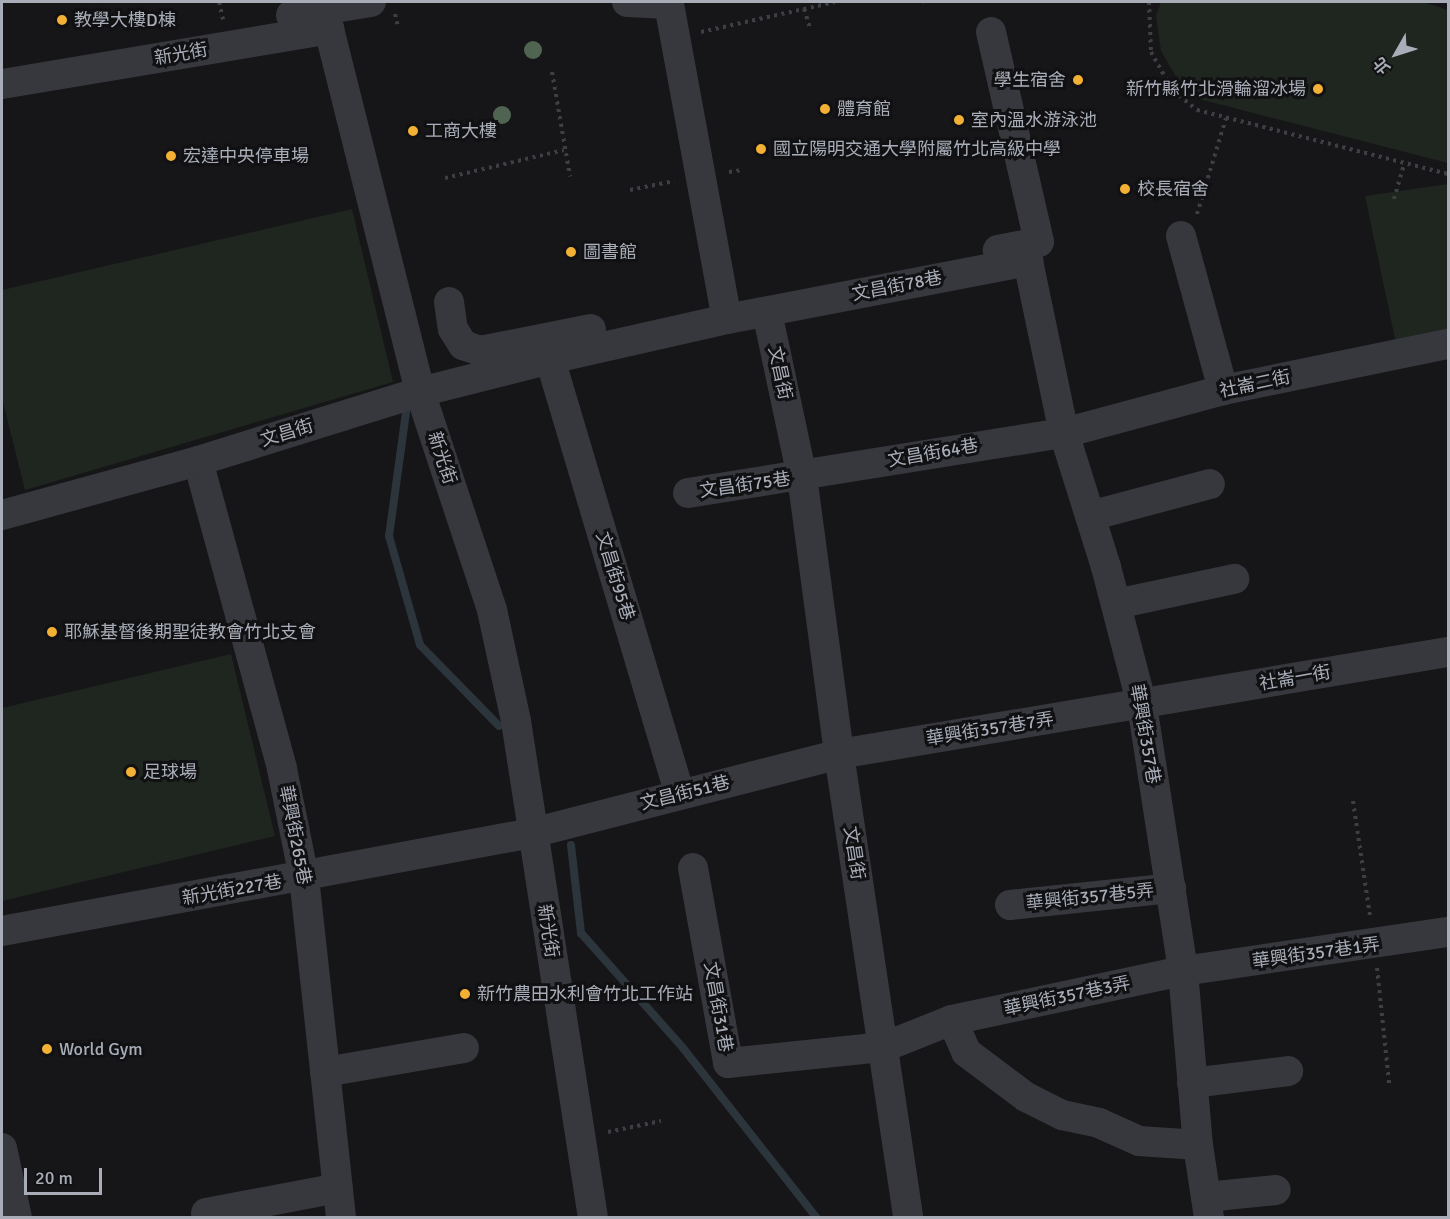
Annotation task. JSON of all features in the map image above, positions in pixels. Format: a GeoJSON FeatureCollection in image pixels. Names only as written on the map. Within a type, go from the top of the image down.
{"type":"FeatureCollection","features":[{"type":"Feature","properties":{"kind":"street"},"geometry":{"type":"LineString","coordinates":[[2,65],[222,14],[371,2]]}},
{"type":"Feature","properties":{"kind":"street"},"geometry":{"type":"LineString","coordinates":[[627,2],[669,4],[726,311]]}},
{"type":"Feature","properties":{"kind":"street","name":"新光街"},"geometry":{"type":"LineString","coordinates":[[2,84],[329,29],[420,392],[492,610],[516,721],[593,1218]]}},
{"type":"Feature","properties":{"kind":"street"},"geometry":{"type":"LineString","coordinates":[[449,302],[453,329],[463,345],[480,351],[726,311],[1039,242],[991,32]]}},
{"type":"Feature","properties":{"kind":"street"},"geometry":{"type":"LineString","coordinates":[[1181,236],[1223,390]]}},
{"type":"Feature","properties":{"kind":"street","name":"文昌街78巷"},"geometry":{"type":"LineString","coordinates":[[767,312],[1028,261]]}},
{"type":"Feature","properties":{"kind":"street","name":"華興街357巷"},"geometry":{"type":"LineString","coordinates":[[1028,261],[1064,433],[1116,604],[1142,705],[1183,971],[1198,1144],[1207,1207]]}},
{"type":"Feature","properties":{"kind":"street","name":"文昌街"},"geometry":{"type":"LineString","coordinates":[[2,515],[198,461],[420,392],[726,311],[767,312],[802,476],[838,754],[908,1218]]}},
{"type":"Feature","properties":{"kind":"street","name":"社崙二街"},"geometry":{"type":"LineString","coordinates":[[1064,433],[1223,390],[1449,344]]}},
{"type":"Feature","properties":{"kind":"street","name":"文昌街95巷"},"geometry":{"type":"LineString","coordinates":[[550,359],[680,794]]}},
{"type":"Feature","properties":{"kind":"street","name":"文昌街64巷"},"geometry":{"type":"LineString","coordinates":[[802,476],[1064,433]]}},
{"type":"Feature","properties":{"kind":"street","name":"華興街265巷"},"geometry":{"type":"LineString","coordinates":[[198,461],[282,769],[304,877],[341,1218]]}},
{"type":"Feature","properties":{"kind":"street","name":"文昌街75巷"},"geometry":{"type":"LineString","coordinates":[[688,493],[802,476]]}},
{"type":"Feature","properties":{"kind":"street"},"geometry":{"type":"LineString","coordinates":[[1090,516],[1210,484]]}},
{"type":"Feature","properties":{"kind":"street"},"geometry":{"type":"LineString","coordinates":[[1116,604],[1234,579]]}},
{"type":"Feature","properties":{"kind":"street","name":"社崙一街"},"geometry":{"type":"LineString","coordinates":[[1142,705],[1449,652]]}},
{"type":"Feature","properties":{"kind":"street","name":"華興街357巷7弄"},"geometry":{"type":"LineString","coordinates":[[838,754],[1142,705]]}},
{"type":"Feature","properties":{"kind":"street","name":"文昌街51巷"},"geometry":{"type":"LineString","coordinates":[[532,833],[838,754]]}},
{"type":"Feature","properties":{"kind":"street","name":"新光街227巷"},"geometry":{"type":"LineString","coordinates":[[2,931],[304,877],[532,833]]}},
{"type":"Feature","properties":{"kind":"street","name":"文昌街31巷"},"geometry":{"type":"LineString","coordinates":[[693,868],[728,1063],[884,1047]]}},
{"type":"Feature","properties":{"kind":"street","name":"華興街357巷5弄"},"geometry":{"type":"LineString","coordinates":[[1010,905],[1171,888]]}},
{"type":"Feature","properties":{"kind":"street","name":"華興街357巷1弄"},"geometry":{"type":"LineString","coordinates":[[1183,971],[1449,933]]}},
{"type":"Feature","properties":{"kind":"street","name":"華興街357巷3弄"},"geometry":{"type":"LineString","coordinates":[[884,1047],[952,1020],[1183,971]]}},
{"type":"Feature","properties":{"kind":"street"},"geometry":{"type":"LineString","coordinates":[[952,1020],[966,1052],[1026,1097],[1062,1115],[1099,1123],[1139,1141],[1198,1144]]}},
{"type":"Feature","properties":{"kind":"street"},"geometry":{"type":"LineString","coordinates":[[326,1072],[464,1048]]}},
{"type":"Feature","properties":{"kind":"street"},"geometry":{"type":"LineString","coordinates":[[1192,1083],[1288,1071]]}},
{"type":"Feature","properties":{"kind":"street"},"geometry":{"type":"LineString","coordinates":[[2,1148],[17,1218]]}},
{"type":"Feature","properties":{"kind":"street"},"geometry":{"type":"LineString","coordinates":[[206,1213],[338,1188]]}},
{"type":"Feature","properties":{"kind":"street"},"geometry":{"type":"LineString","coordinates":[[1207,1207],[1276,1190]]}},
{"type":"Feature","properties":{"kind":"path"},"geometry":{"type":"LineString","coordinates":[[677,38],[835,2]]}},
{"type":"Feature","properties":{"kind":"path"},"geometry":{"type":"LineString","coordinates":[[1149,2],[1151,52],[1173,91],[1197,110],[1449,174]]}},
{"type":"Feature","properties":{"kind":"path"},"geometry":{"type":"LineString","coordinates":[[804,9],[810,28]]}},
{"type":"Feature","properties":{"kind":"path"},"geometry":{"type":"LineString","coordinates":[[552,72],[570,176]]}},
{"type":"Feature","properties":{"kind":"path"},"geometry":{"type":"LineString","coordinates":[[1181,236],[1199,211],[1226,118]]}},
{"type":"Feature","properties":{"kind":"path"},"geometry":{"type":"LineString","coordinates":[[445,178],[564,150]]}},
{"type":"Feature","properties":{"kind":"path"},"geometry":{"type":"LineString","coordinates":[[1394,199],[1404,164]]}},
{"type":"Feature","properties":{"kind":"path"},"geometry":{"type":"LineString","coordinates":[[580,1137],[661,1121]]}},
{"type":"Feature","properties":{"kind":"shaded area","name":"新竹縣竹北滑輪溜冰場"},"geometry":{"type":"Polygon","coordinates":[[[1161,2],[1423,2],[1448,10],[1448,163],[1199,99],[1178,80],[1161,51],[1156,16],[1161,2]]]}},
{"type":"Feature","properties":{"kind":"shaded area"},"geometry":{"type":"Polygon","coordinates":[[[1448,184],[1448,344],[1398,353],[1365,196],[1448,184]]]}},
{"type":"Feature","properties":{"kind":"shaded area"},"geometry":{"type":"Polygon","coordinates":[[[352,209],[393,382],[25,490],[2,398],[2,290],[352,209]]]}},
{"type":"Feature","properties":{"kind":"shaded area","name":"足球場"},"geometry":{"type":"Polygon","coordinates":[[[231,654],[275,836],[2,901],[2,708],[231,654]]]}},
{"type":"Feature","properties":{"kind":"waterway"},"geometry":{"type":"LineString","coordinates":[[407,405],[389,536],[420,645],[499,726]]}},
{"type":"Feature","properties":{"kind":"waterway"},"geometry":{"type":"LineString","coordinates":[[571,845],[581,933],[683,1048],[817,1218]]}},
{"type":"Feature","properties":{"kind":"place","name":"教學大樓D棟"},"geometry":{"type":"Point","coordinates":[62,20]}},
{"type":"Feature","properties":{"kind":"place","name":"學生宿舍"},"geometry":{"type":"Point","coordinates":[1078,80]}},
{"type":"Feature","properties":{"kind":"place","name":"新竹縣竹北滑輪溜冰場"},"geometry":{"type":"Point","coordinates":[1318,89]}},
{"type":"Feature","properties":{"kind":"place","name":"體育館"},"geometry":{"type":"Point","coordinates":[825,109]}},
{"type":"Feature","properties":{"kind":"place","name":"室內溫水游泳池"},"geometry":{"type":"Point","coordinates":[959,120]}},
{"type":"Feature","properties":{"kind":"place","name":"工商大樓"},"geometry":{"type":"Point","coordinates":[413,131]}},
{"type":"Feature","properties":{"kind":"place","name":"國立陽明交通大學附屬竹北高級中學"},"geometry":{"type":"Point","coordinates":[761,149]}},
{"type":"Feature","properties":{"kind":"place","name":"宏達中央停車場"},"geometry":{"type":"Point","coordinates":[171,156]}},
{"type":"Feature","properties":{"kind":"place","name":"校長宿舍"},"geometry":{"type":"Point","coordinates":[1125,189]}},
{"type":"Feature","properties":{"kind":"place","name":"圖書館"},"geometry":{"type":"Point","coordinates":[571,252]}},
{"type":"Feature","properties":{"kind":"place","name":"耶穌基督後期聖徒教會竹北支會"},"geometry":{"type":"Point","coordinates":[52,632]}},
{"type":"Feature","properties":{"kind":"place","name":"足球場"},"geometry":{"type":"Point","coordinates":[131,772]}},
{"type":"Feature","properties":{"kind":"place","name":"新竹農田水利會竹北工作站"},"geometry":{"type":"Point","coordinates":[465,994]}},
{"type":"Feature","properties":{"kind":"place","name":"World Gym"},"geometry":{"type":"Point","coordinates":[47,1049]}}]}
